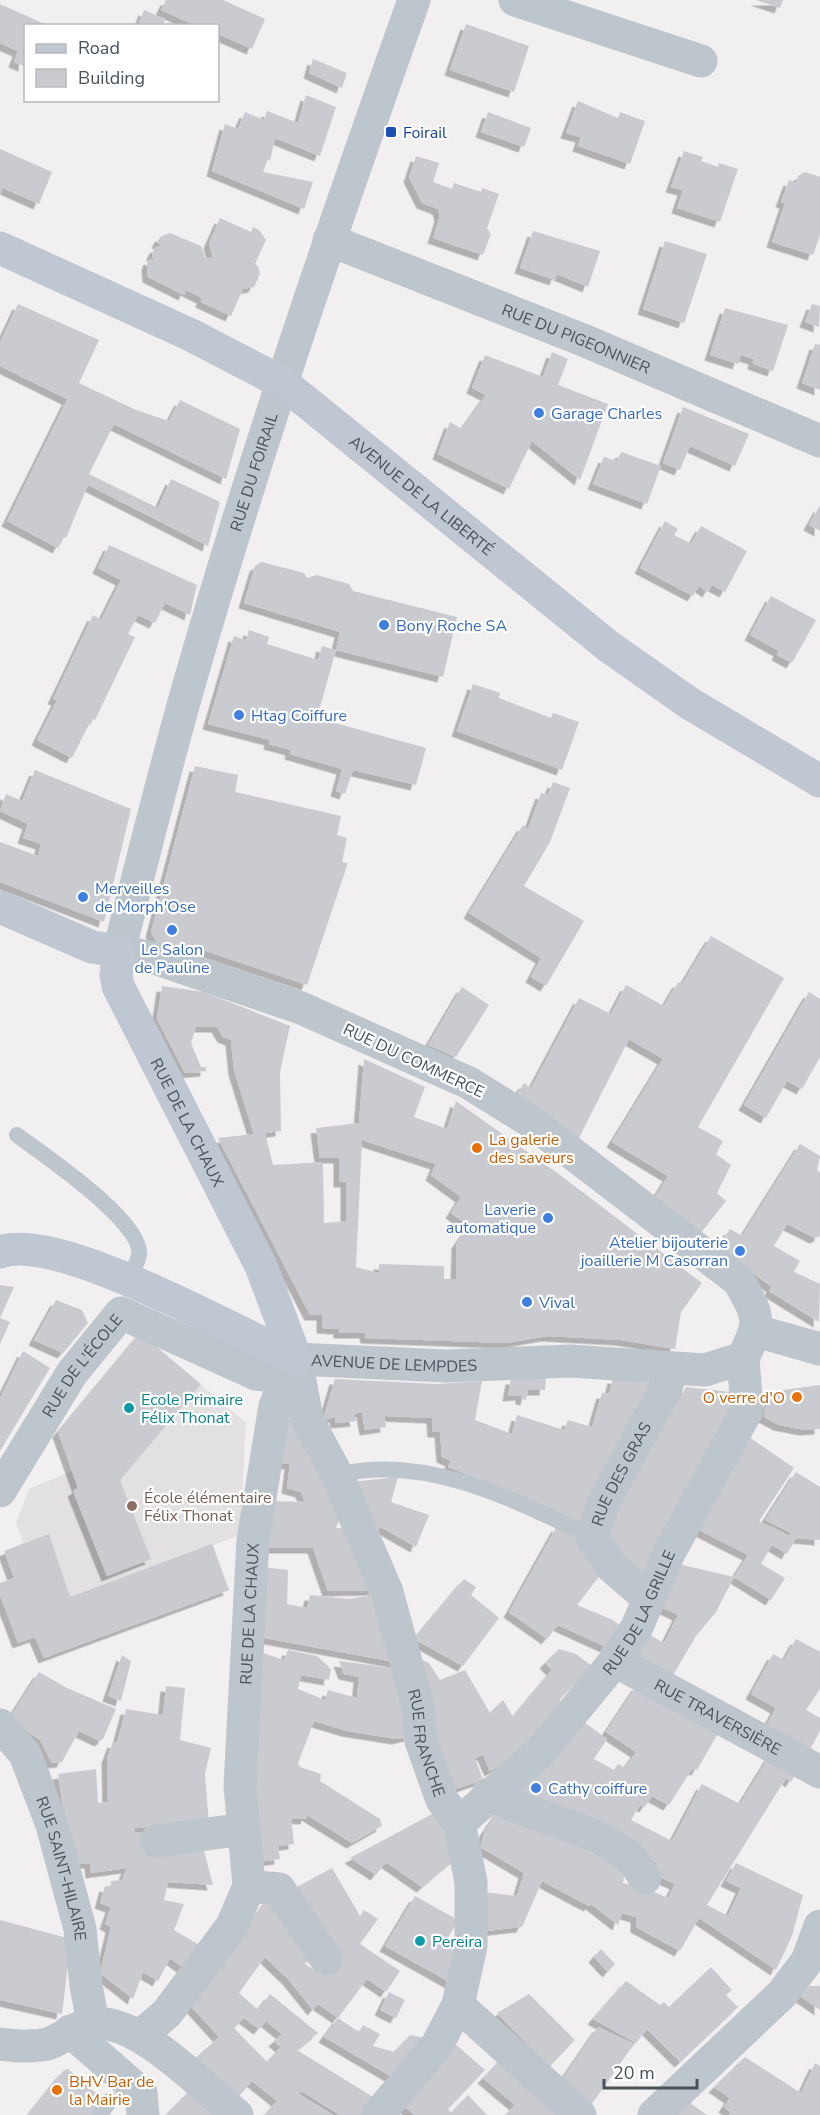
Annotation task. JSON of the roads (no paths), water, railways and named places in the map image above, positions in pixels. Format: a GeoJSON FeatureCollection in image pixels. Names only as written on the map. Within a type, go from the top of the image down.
{"type":"FeatureCollection","features":[{"type":"Feature","properties":{"kind":"street","name":"RUE DU FOIRAIL"},"geometry":{"type":"LineString","coordinates":[[119,951],[186,694],[329,240],[414,0]]}},
{"type":"Feature","properties":{"kind":"street"},"geometry":{"type":"LineString","coordinates":[[515,0],[701,61]]}},
{"type":"Feature","properties":{"kind":"street","name":"RUE DU PIGEONNIER"},"geometry":{"type":"LineString","coordinates":[[329,240],[583,340],[820,441]]}},
{"type":"Feature","properties":{"kind":"street","name":"AVENUE DE LA LIBERTÉ"},"geometry":{"type":"LineString","coordinates":[[0,248],[191,335],[283,383],[608,646],[689,703],[820,781]]}},
{"type":"Feature","properties":{"kind":"street","name":"RUE DU COMMERCE"},"geometry":{"type":"LineString","coordinates":[[0,907],[92,947],[157,959],[301,1008],[469,1083],[530,1120],[739,1281],[756,1314],[750,1345]]}},
{"type":"Feature","properties":{"kind":"street","name":"RUE DE LA CHAUX"},"geometry":{"type":"LineString","coordinates":[[119,951],[116,975],[118,986],[261,1266],[296,1359],[275,1406],[253,1540],[240,1786],[244,1829],[264,1888],[232,1926],[168,2013],[141,2035]]}},
{"type":"Feature","properties":{"kind":"street","name":"AVENUE DE LEMPDES"},"geometry":{"type":"LineString","coordinates":[[0,1252],[10,1248],[58,1254],[128,1280],[296,1359],[445,1366],[570,1361],[705,1370],[750,1345]]}},
{"type":"Feature","properties":{"kind":"street","name":"RUE DE L'ÉCOLE"},"geometry":{"type":"LineString","coordinates":[[1,1487],[72,1373],[121,1313],[256,1374],[265,1375],[296,1359]]}},
{"type":"Feature","properties":{"kind":"street"},"geometry":{"type":"LineString","coordinates":[[750,1345],[820,1349]]}},
{"type":"Feature","properties":{"kind":"street","name":"RUE DE LA GRILLE"},"geometry":{"type":"LineString","coordinates":[[459,1823],[488,1794],[541,1751],[615,1661],[636,1629],[669,1553],[747,1410],[750,1345]]}},
{"type":"Feature","properties":{"kind":"street","name":"RUE FRANCHE"},"geometry":{"type":"LineString","coordinates":[[296,1359],[307,1419],[337,1475],[387,1592],[418,1706],[421,1741],[442,1800],[459,1823],[471,1882],[471,1946],[458,2005],[437,2045],[378,2115]]}},
{"type":"Feature","properties":{"kind":"street","name":"RUE DES GRAS"},"geometry":{"type":"LineString","coordinates":[[648,1598],[612,1567],[592,1537],[604,1502],[667,1385],[671,1369]]}},
{"type":"Feature","properties":{"kind":"street","name":"RUE TRAVERSIÈRE"},"geometry":{"type":"LineString","coordinates":[[615,1661],[820,1772]]}},
{"type":"Feature","properties":{"kind":"street","name":"RUE SAINT-HILAIRE"},"geometry":{"type":"LineString","coordinates":[[0,1725],[25,1754],[52,1825],[80,1929],[86,1985],[82,2027]]}},
{"type":"Feature","properties":{"kind":"street"},"geometry":{"type":"LineString","coordinates":[[488,1794],[505,1804],[590,1834],[629,1857],[645,1878]]}},
{"type":"Feature","properties":{"kind":"street"},"geometry":{"type":"LineString","coordinates":[[156,1841],[244,1829]]}},
{"type":"Feature","properties":{"kind":"street"},"geometry":{"type":"LineString","coordinates":[[264,1888],[326,1959]]}},
{"type":"Feature","properties":{"kind":"street"},"geometry":{"type":"LineString","coordinates":[[654,2115],[813,1965],[820,1926]]}},
{"type":"Feature","properties":{"kind":"street"},"geometry":{"type":"LineString","coordinates":[[458,2005],[580,2115]]}},
{"type":"Feature","properties":{"kind":"street"},"geometry":{"type":"LineString","coordinates":[[0,2044],[17,2047],[49,2043],[82,2027],[120,2026],[141,2035],[237,2115]]}},
{"type":"Feature","properties":{"kind":"street"},"geometry":{"type":"LineString","coordinates":[[82,2027],[141,2093],[143,2115]]}},
{"type":"Feature","properties":{"kind":"lane"},"geometry":{"type":"LineString","coordinates":[[17,1135],[81,1181],[135,1234],[140,1254],[128,1280]]}},
{"type":"Feature","properties":{"kind":"lane"},"geometry":{"type":"LineString","coordinates":[[337,1475],[351,1471],[407,1471],[456,1479],[537,1511],[592,1537]]}},
{"type":"Feature","properties":{"kind":"lane"},"geometry":{"type":"LineString","coordinates":[[100,2115],[110,2100]]}},
{"type":"Feature","properties":{"kind":"place","name":"Foirail"},"geometry":{"type":"Point","coordinates":[391,132]}},
{"type":"Feature","properties":{"kind":"place","name":"Garage Charles"},"geometry":{"type":"Point","coordinates":[539,413]}},
{"type":"Feature","properties":{"kind":"place","name":"Bony Roche SA"},"geometry":{"type":"Point","coordinates":[384,625]}},
{"type":"Feature","properties":{"kind":"place","name":"Htag Coiffure"},"geometry":{"type":"Point","coordinates":[239,715]}},
{"type":"Feature","properties":{"kind":"place","name":"Merveilles de Morph'Ose"},"geometry":{"type":"Point","coordinates":[83,897]}},
{"type":"Feature","properties":{"kind":"place","name":"Le Salon de Pauline"},"geometry":{"type":"Point","coordinates":[172,930]}},
{"type":"Feature","properties":{"kind":"place","name":"La galerie des saveurs"},"geometry":{"type":"Point","coordinates":[477,1148]}},
{"type":"Feature","properties":{"kind":"place","name":"Laverie automatique"},"geometry":{"type":"Point","coordinates":[548,1218]}},
{"type":"Feature","properties":{"kind":"place","name":"Atelier bijouterie joaillerie M Casorran"},"geometry":{"type":"Point","coordinates":[740,1251]}},
{"type":"Feature","properties":{"kind":"place","name":"Vival"},"geometry":{"type":"Point","coordinates":[527,1302]}},
{"type":"Feature","properties":{"kind":"place","name":"O verre d'O"},"geometry":{"type":"Point","coordinates":[797,1397]}},
{"type":"Feature","properties":{"kind":"place","name":"Ecole Primaire Félix Thonat"},"geometry":{"type":"Point","coordinates":[129,1408]}},
{"type":"Feature","properties":{"kind":"place","name":"École élémentaire Félix Thonat"},"geometry":{"type":"Point","coordinates":[132,1506]}},
{"type":"Feature","properties":{"kind":"place","name":"Cathy coiffure"},"geometry":{"type":"Point","coordinates":[536,1788]}},
{"type":"Feature","properties":{"kind":"place","name":"Pereira"},"geometry":{"type":"Point","coordinates":[420,1941]}},
{"type":"Feature","properties":{"kind":"place","name":"BHV Bar de la Mairie"},"geometry":{"type":"Point","coordinates":[57,2090]}}]}
